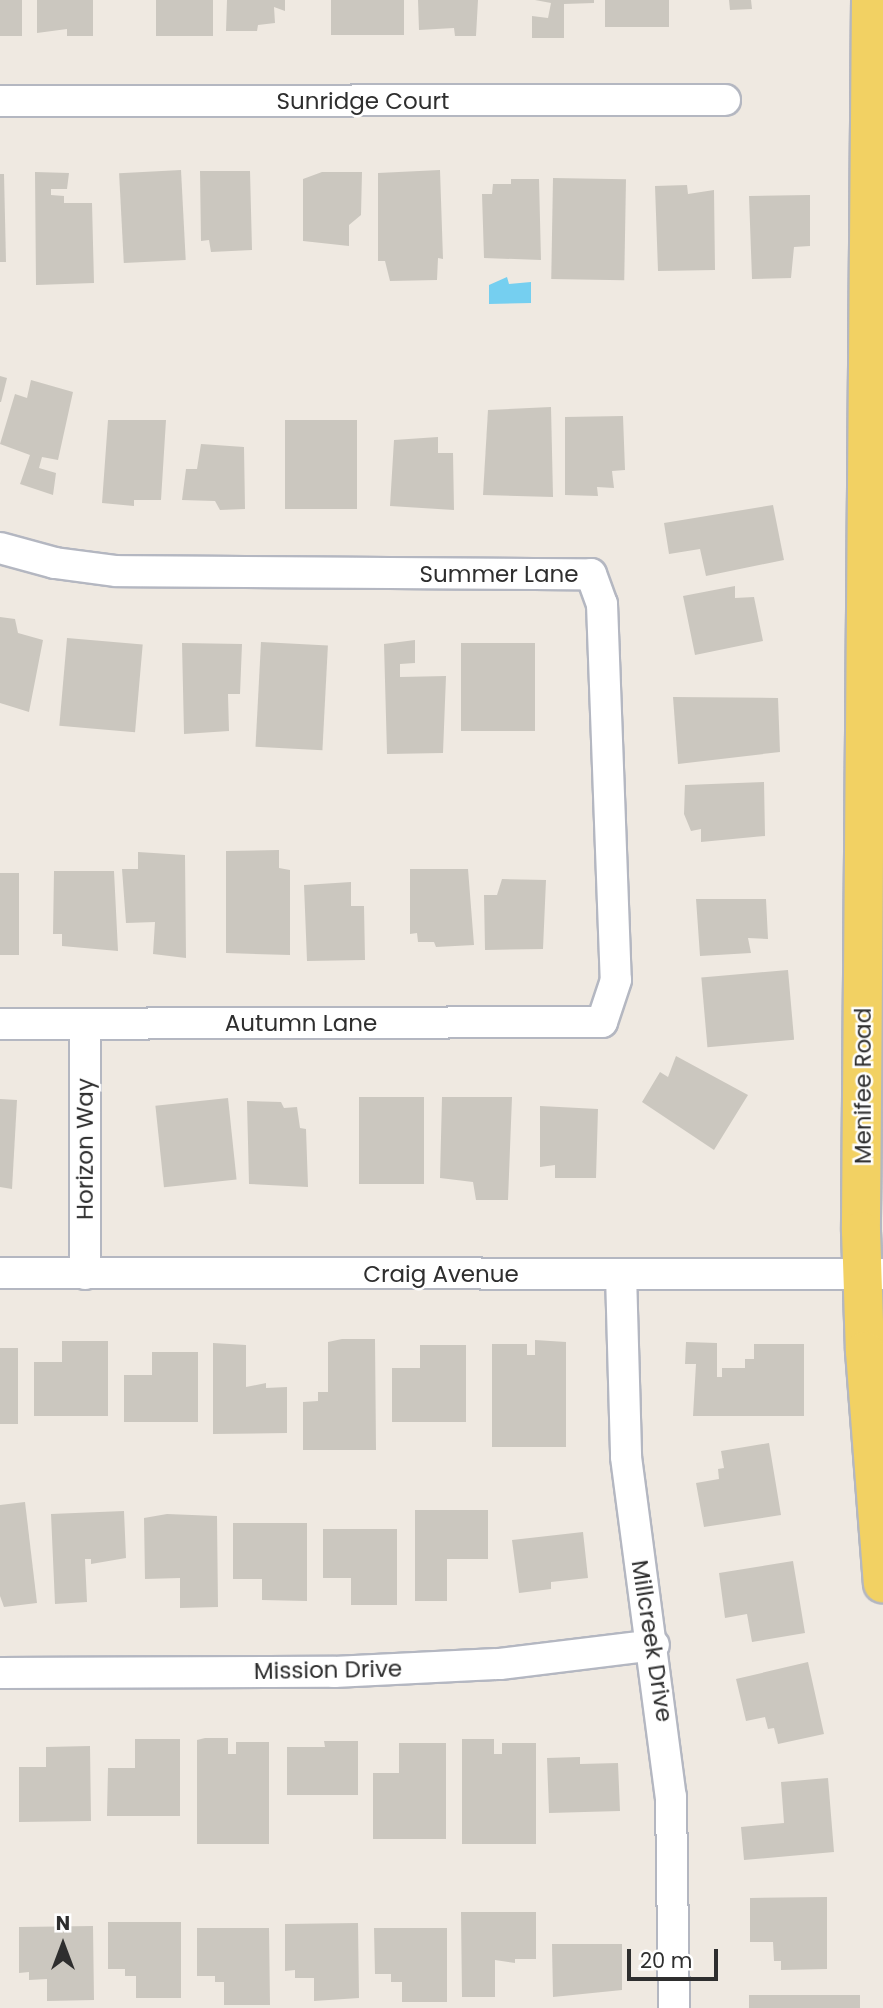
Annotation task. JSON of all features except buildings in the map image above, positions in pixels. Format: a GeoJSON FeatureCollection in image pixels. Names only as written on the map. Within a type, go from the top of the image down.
{"type":"FeatureCollection","features":[{"type":"Feature","properties":{"kind":"main road","name":"Menifee Road"},"geometry":{"type":"LineString","coordinates":[[871,0],[873,1274],[877,1546],[883,1583]]}},
{"type":"Feature","properties":{"kind":"street","name":"Sunridge Court"},"geometry":{"type":"LineString","coordinates":[[0,101],[725,100]]}},
{"type":"Feature","properties":{"kind":"street","name":"Summer Lane"},"geometry":{"type":"LineString","coordinates":[[0,548],[55,563],[116,571],[592,574],[602,604],[616,981],[602,1022]]}},
{"type":"Feature","properties":{"kind":"street","name":"Autumn Lane"},"geometry":{"type":"LineString","coordinates":[[0,1024],[602,1022]]}},
{"type":"Feature","properties":{"kind":"street","name":"Horizon Way"},"geometry":{"type":"LineString","coordinates":[[85,1024],[85,1273]]}},
{"type":"Feature","properties":{"kind":"street","name":"Craig Avenue"},"geometry":{"type":"LineString","coordinates":[[0,1273],[873,1274]]}},
{"type":"Feature","properties":{"kind":"street","name":"Millcreek Drive"},"geometry":{"type":"LineString","coordinates":[[621,1274],[626,1457],[654,1645],[671,1797],[674,2008]]}},
{"type":"Feature","properties":{"kind":"street","name":"Mission Drive"},"geometry":{"type":"LineString","coordinates":[[0,1673],[348,1671],[500,1664],[654,1645]]}},
{"type":"Feature","properties":{"kind":"water"},"geometry":{"type":"Polygon","coordinates":[[[507,277],[509,284],[531,282],[531,303],[489,304],[489,285],[507,277]]]}}]}
